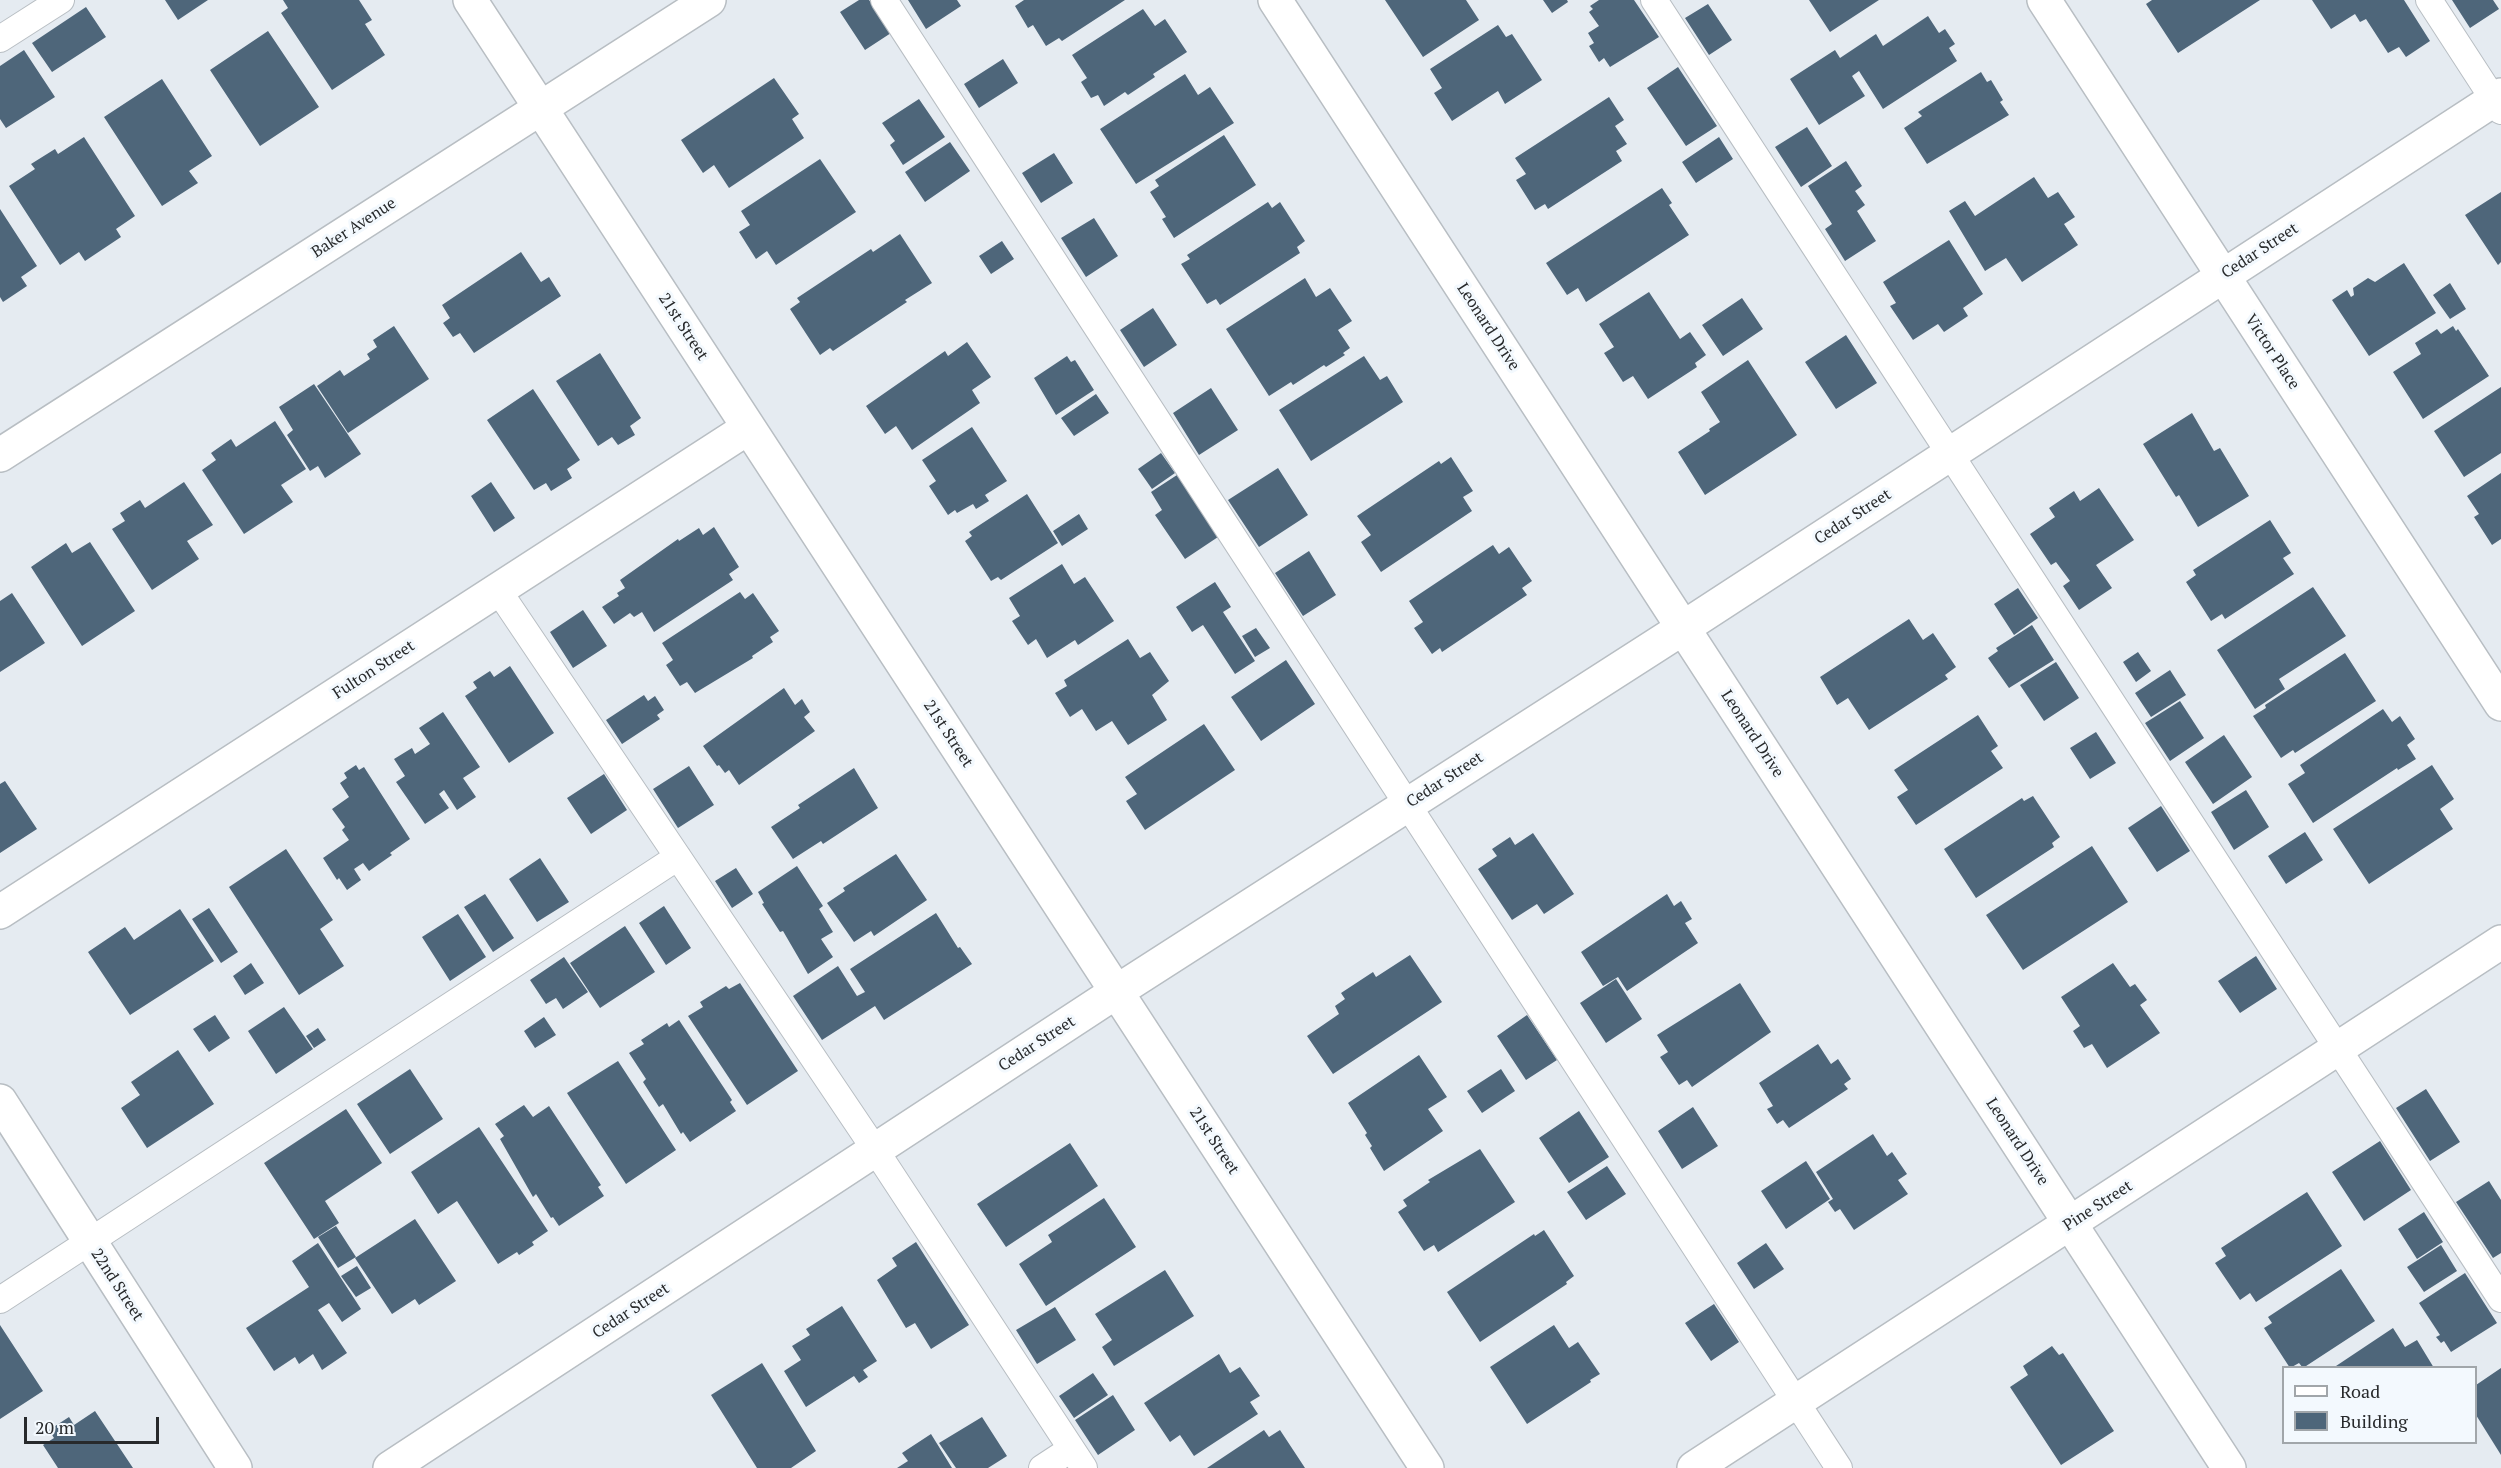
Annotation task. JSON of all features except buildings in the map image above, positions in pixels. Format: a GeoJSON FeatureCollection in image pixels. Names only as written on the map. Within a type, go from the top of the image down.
{"type":"FeatureCollection","features":[{"type":"Feature","properties":{"kind":"street","name":"21st Street"},"geometry":{"type":"LineString","coordinates":[[470,0],[1427,1468]]}},
{"type":"Feature","properties":{"kind":"street","name":"Baker Avenue"},"geometry":{"type":"LineString","coordinates":[[0,455],[709,0]]}},
{"type":"Feature","properties":{"kind":"street","name":"Leonard Drive"},"geometry":{"type":"LineString","coordinates":[[1275,0],[2229,1468]]}},
{"type":"Feature","properties":{"kind":"street","name":"Victor Place"},"geometry":{"type":"LineString","coordinates":[[2044,0],[2501,704]]}},
{"type":"Feature","properties":{"kind":"street","name":"Cedar Street"},"geometry":{"type":"LineString","coordinates":[[390,1468],[1116,992],[1683,628],[2223,276],[2498,102]]}},
{"type":"Feature","properties":{"kind":"street","name":"Fulton Street"},"geometry":{"type":"LineString","coordinates":[[0,912],[748,428]]}},
{"type":"Feature","properties":{"kind":"street","name":"Pine Street"},"geometry":{"type":"LineString","coordinates":[[1694,1468],[2501,942]]}},
{"type":"Feature","properties":{"kind":"street","name":"22nd Street"},"geometry":{"type":"LineString","coordinates":[[0,1101],[235,1468]]}},
{"type":"Feature","properties":{"kind":"lane"},"geometry":{"type":"LineString","coordinates":[[0,39],[61,0]]}},
{"type":"Feature","properties":{"kind":"lane"},"geometry":{"type":"LineString","coordinates":[[884,0],[1839,1468]]}},
{"type":"Feature","properties":{"kind":"lane"},"geometry":{"type":"LineString","coordinates":[[1653,0],[1952,453],[2501,1299]]}},
{"type":"Feature","properties":{"kind":"lane"},"geometry":{"type":"LineString","coordinates":[[2429,0],[2498,102]]}},
{"type":"Feature","properties":{"kind":"lane"},"geometry":{"type":"LineString","coordinates":[[498,590],[876,1151],[1077,1458],[1042,1468]]}},
{"type":"Feature","properties":{"kind":"lane"},"geometry":{"type":"LineString","coordinates":[[0,1300],[678,857]]}}]}
